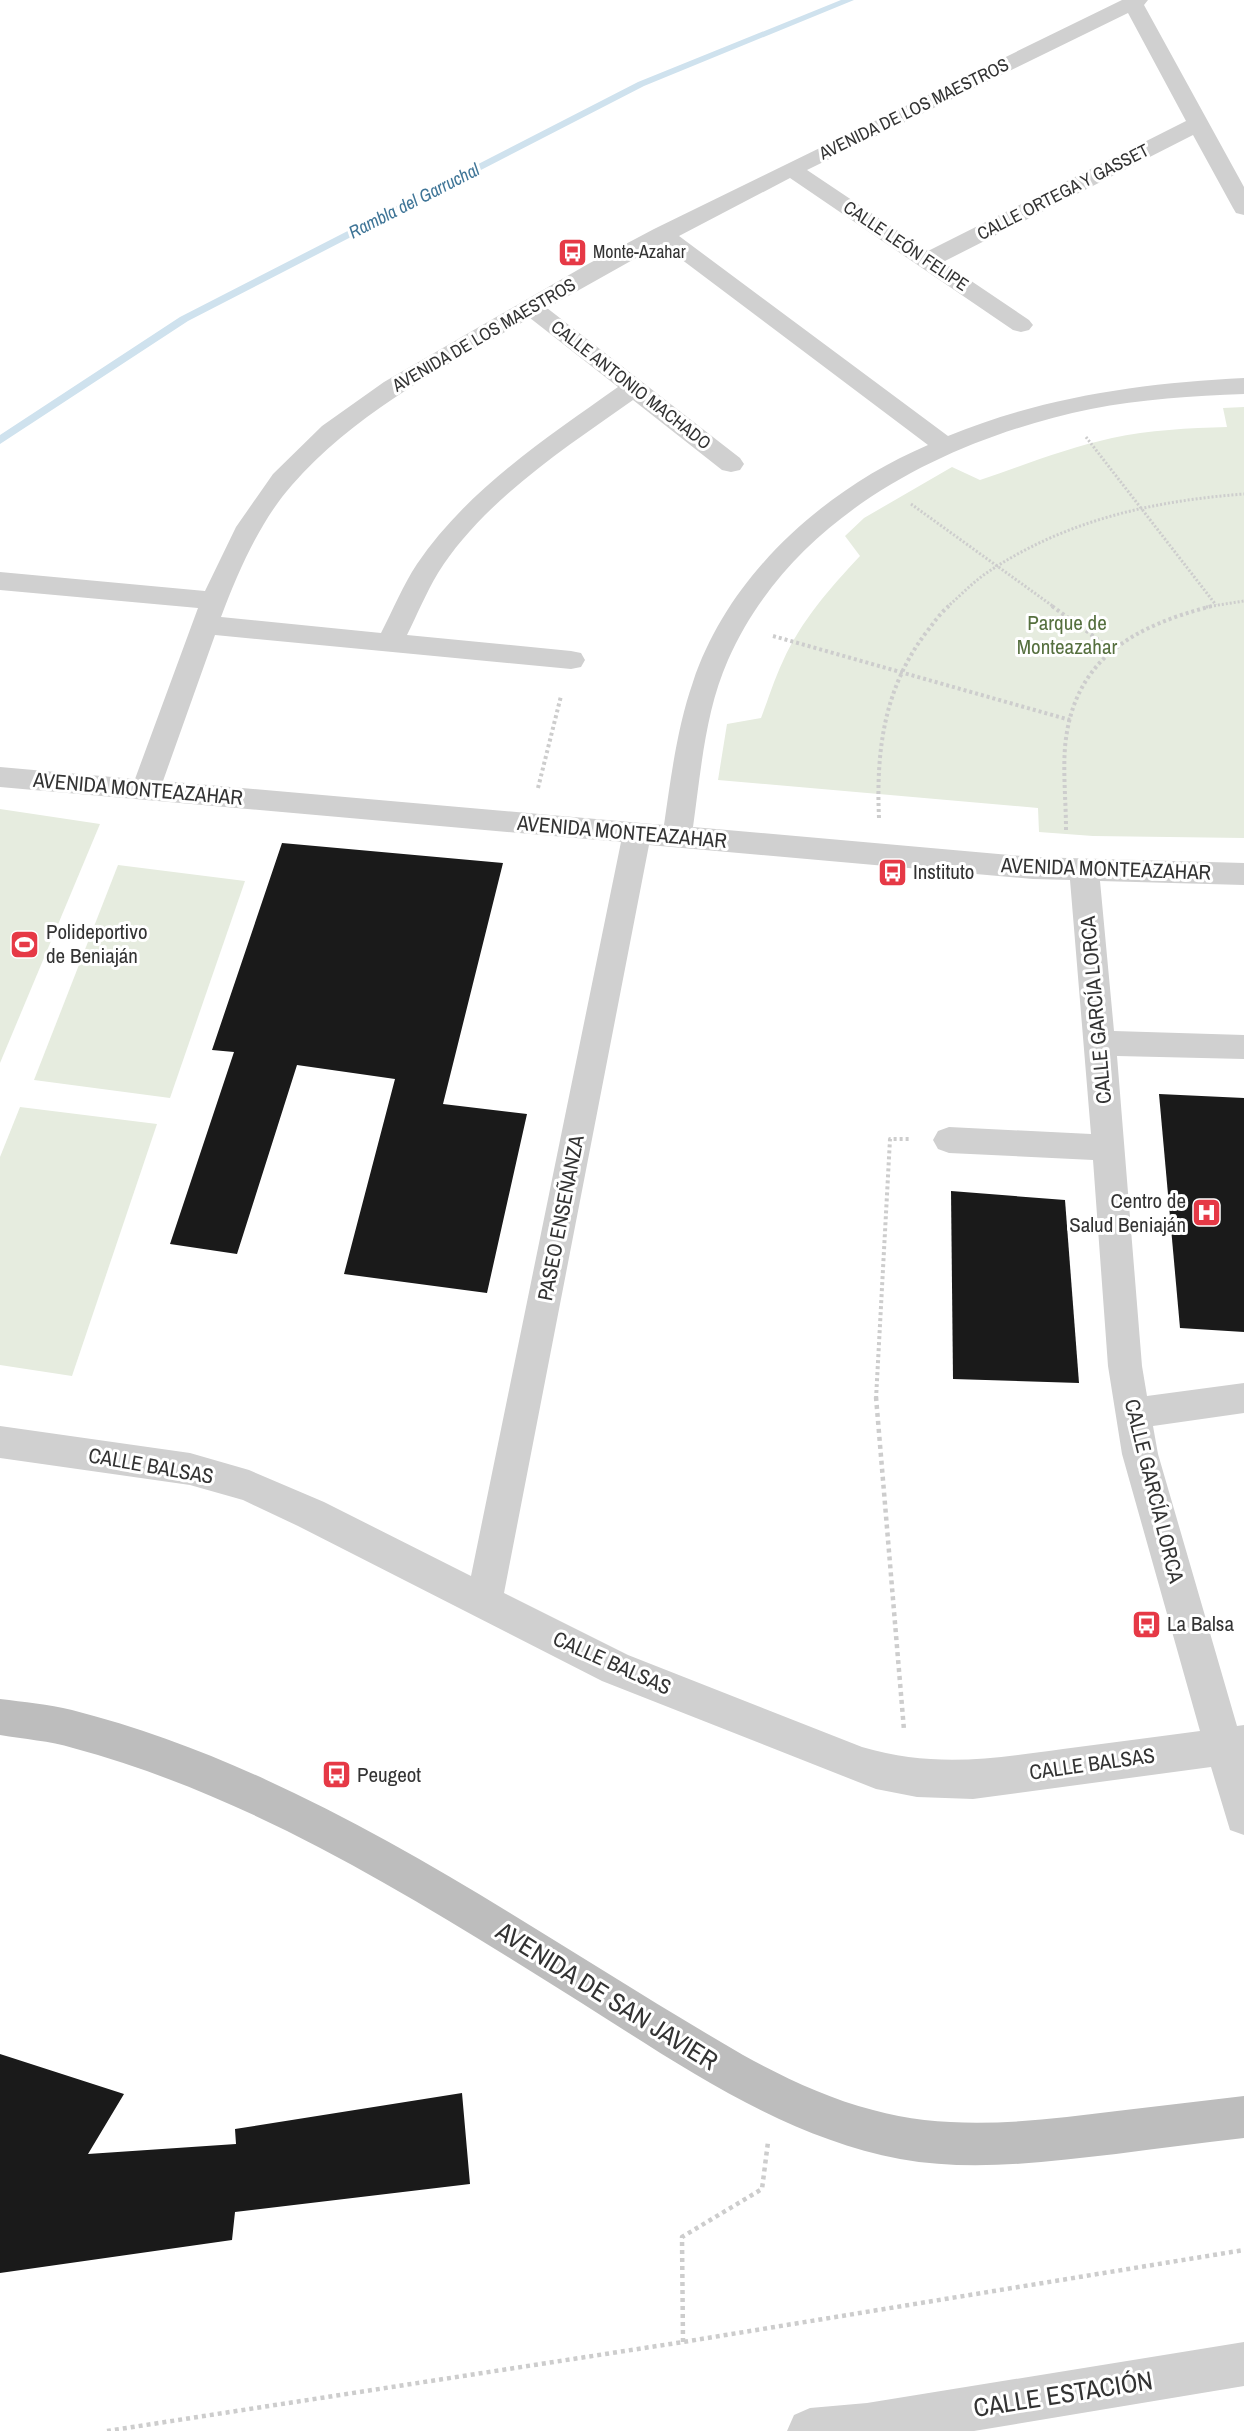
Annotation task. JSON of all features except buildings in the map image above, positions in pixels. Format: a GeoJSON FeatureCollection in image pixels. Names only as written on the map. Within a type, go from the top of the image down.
{"type":"FeatureCollection","features":[{"type":"Feature","properties":{"kind":"main road","name":"AVENIDA DE SAN JAVIER"},"geometry":{"type":"LineString","coordinates":[[0,1717],[71,1728],[147,1751],[222,1779],[289,1811],[376,1856],[448,1898],[723,2067],[773,2094],[820,2114],[876,2132],[981,2146],[1043,2142],[1244,2117]]}},
{"type":"Feature","properties":{"kind":"street"},"geometry":{"type":"LineString","coordinates":[[1135,1],[1198,124],[1236,177],[1244,208]]}},
{"type":"Feature","properties":{"kind":"street","name":"AVENIDA DE LOS MAESTROS"},"geometry":{"type":"LineString","coordinates":[[145,790],[209,613],[249,527],[264,503],[305,456],[331,432],[393,387],[662,234],[1135,1]]}},
{"type":"Feature","properties":{"kind":"street","name":"CALLE ORTEGA Y GASSET"},"geometry":{"type":"LineString","coordinates":[[928,260],[1198,124]]}},
{"type":"Feature","properties":{"kind":"street","name":"CALLE LEÓN FELIPE"},"geometry":{"type":"LineString","coordinates":[[791,169],[1021,325]]}},
{"type":"Feature","properties":{"kind":"street"},"geometry":{"type":"LineString","coordinates":[[662,234],[945,446]]}},
{"type":"Feature","properties":{"kind":"street","name":"CALLE ANTONIO MACHADO"},"geometry":{"type":"LineString","coordinates":[[531,307],[730,464]]}},
{"type":"Feature","properties":{"kind":"street"},"geometry":{"type":"LineString","coordinates":[[677,837],[690,742],[700,699],[716,658],[733,625],[761,583],[790,550],[824,519],[879,481],[945,446],[990,428],[1064,408],[1141,393],[1244,386]]}},
{"type":"Feature","properties":{"kind":"street"},"geometry":{"type":"LineString","coordinates":[[389,643],[427,569],[470,515],[540,454],[635,387]]}},
{"type":"Feature","properties":{"kind":"street"},"geometry":{"type":"LineString","coordinates":[[0,581],[389,643],[571,660]]}},
{"type":"Feature","properties":{"kind":"street","name":"AVENIDA MONTEAZAHAR"},"geometry":{"type":"LineString","coordinates":[[0,777],[1075,871],[1244,874]]}},
{"type":"Feature","properties":{"kind":"street","name":"PASEO ENSEÑANZA"},"geometry":{"type":"LineString","coordinates":[[484,1603],[638,833]]}},
{"type":"Feature","properties":{"kind":"street","name":"CALLE GARCÍA LORCA"},"geometry":{"type":"LineString","coordinates":[[1075,871],[1101,1043],[1125,1366],[1132,1413],[1140,1454],[1234,1745],[1244,1816]]}},
{"type":"Feature","properties":{"kind":"street"},"geometry":{"type":"LineString","coordinates":[[1101,1043],[1244,1047]]}},
{"type":"Feature","properties":{"kind":"street"},"geometry":{"type":"LineString","coordinates":[[949,1140],[1108,1148]]}},
{"type":"Feature","properties":{"kind":"street"},"geometry":{"type":"LineString","coordinates":[[1132,1413],[1244,1398]]}},
{"type":"Feature","properties":{"kind":"street","name":"CALLE BALSAS"},"geometry":{"type":"LineString","coordinates":[[0,1442],[190,1469],[249,1486],[311,1514],[615,1668],[862,1766],[908,1778],[932,1781],[973,1780],[1234,1745]]}},
{"type":"Feature","properties":{"kind":"street","name":"CALLE ESTACIÓN"},"geometry":{"type":"LineString","coordinates":[[810,2431],[867,2426],[1244,2364]]}},
{"type":"Feature","properties":{"kind":"path"},"geometry":{"type":"LineString","coordinates":[[1064,408],[1215,605]]}},
{"type":"Feature","properties":{"kind":"path"},"geometry":{"type":"LineString","coordinates":[[879,481],[1111,649]]}},
{"type":"Feature","properties":{"kind":"path"},"geometry":{"type":"LineString","coordinates":[[880,854],[878,788],[880,742],[888,704],[901,672],[923,636],[948,606],[997,566],[1052,536],[1094,520],[1140,507],[1186,499],[1244,494]]}},
{"type":"Feature","properties":{"kind":"path"},"geometry":{"type":"LineString","coordinates":[[1075,871],[1066,768],[1070,720],[1093,673],[1111,649],[1139,632],[1199,609],[1244,601]]}},
{"type":"Feature","properties":{"kind":"path"},"geometry":{"type":"LineString","coordinates":[[733,625],[1070,720]]}},
{"type":"Feature","properties":{"kind":"path"},"geometry":{"type":"LineString","coordinates":[[529,824],[571,660]]}},
{"type":"Feature","properties":{"kind":"path"},"geometry":{"type":"LineString","coordinates":[[908,1778],[876,1401],[890,1139],[949,1140]]}},
{"type":"Feature","properties":{"kind":"path"},"geometry":{"type":"LineString","coordinates":[[683,2342],[682,2237],[762,2189],[773,2094]]}},
{"type":"Feature","properties":{"kind":"path"},"geometry":{"type":"LineString","coordinates":[[107,2431],[683,2342],[1244,2250]]}},
{"type":"Feature","properties":{"kind":"green space","name":"Parque de Monteazahar"},"geometry":{"type":"Polygon","coordinates":[[[1244,407],[1244,838],[1093,836],[1039,832],[1038,808],[718,780],[727,724],[761,718],[780,668],[798,632],[827,593],[860,556],[845,536],[864,518],[952,467],[980,480],[1062,452],[1112,438],[1169,430],[1227,427],[1223,408],[1244,407]]]}},
{"type":"Feature","properties":{"kind":"green space","name":"Polideportivo de Beniaján"},"geometry":{"type":"Polygon","coordinates":[[[0,809],[100,824],[0,1063],[0,809]]]}},
{"type":"Feature","properties":{"kind":"green space"},"geometry":{"type":"Polygon","coordinates":[[[118,865],[245,881],[170,1098],[34,1080],[118,865]]]}},
{"type":"Feature","properties":{"kind":"green space"},"geometry":{"type":"Polygon","coordinates":[[[20,1107],[157,1124],[72,1376],[0,1365],[0,1157],[20,1107]]]}},
{"type":"Feature","properties":{"kind":"waterway","name":"Rambla del Garruchal"},"geometry":{"type":"LineString","coordinates":[[0,440],[184,319],[641,84],[849,0]]}},
{"type":"Feature","properties":{"kind":"place","name":"Monte-Azahar"},"geometry":{"type":"Point","coordinates":[572,252]}},
{"type":"Feature","properties":{"kind":"place","name":"Instituto"},"geometry":{"type":"Point","coordinates":[892,872]}},
{"type":"Feature","properties":{"kind":"place","name":"Polideportivo de Beniaján"},"geometry":{"type":"Point","coordinates":[25,944]}},
{"type":"Feature","properties":{"kind":"place","name":"Centro de Salud Beniaján"},"geometry":{"type":"Point","coordinates":[1207,1213]}},
{"type":"Feature","properties":{"kind":"place","name":"La Balsa"},"geometry":{"type":"Point","coordinates":[1146,1624]}},
{"type":"Feature","properties":{"kind":"place","name":"Peugeot"},"geometry":{"type":"Point","coordinates":[336,1775]}}]}
